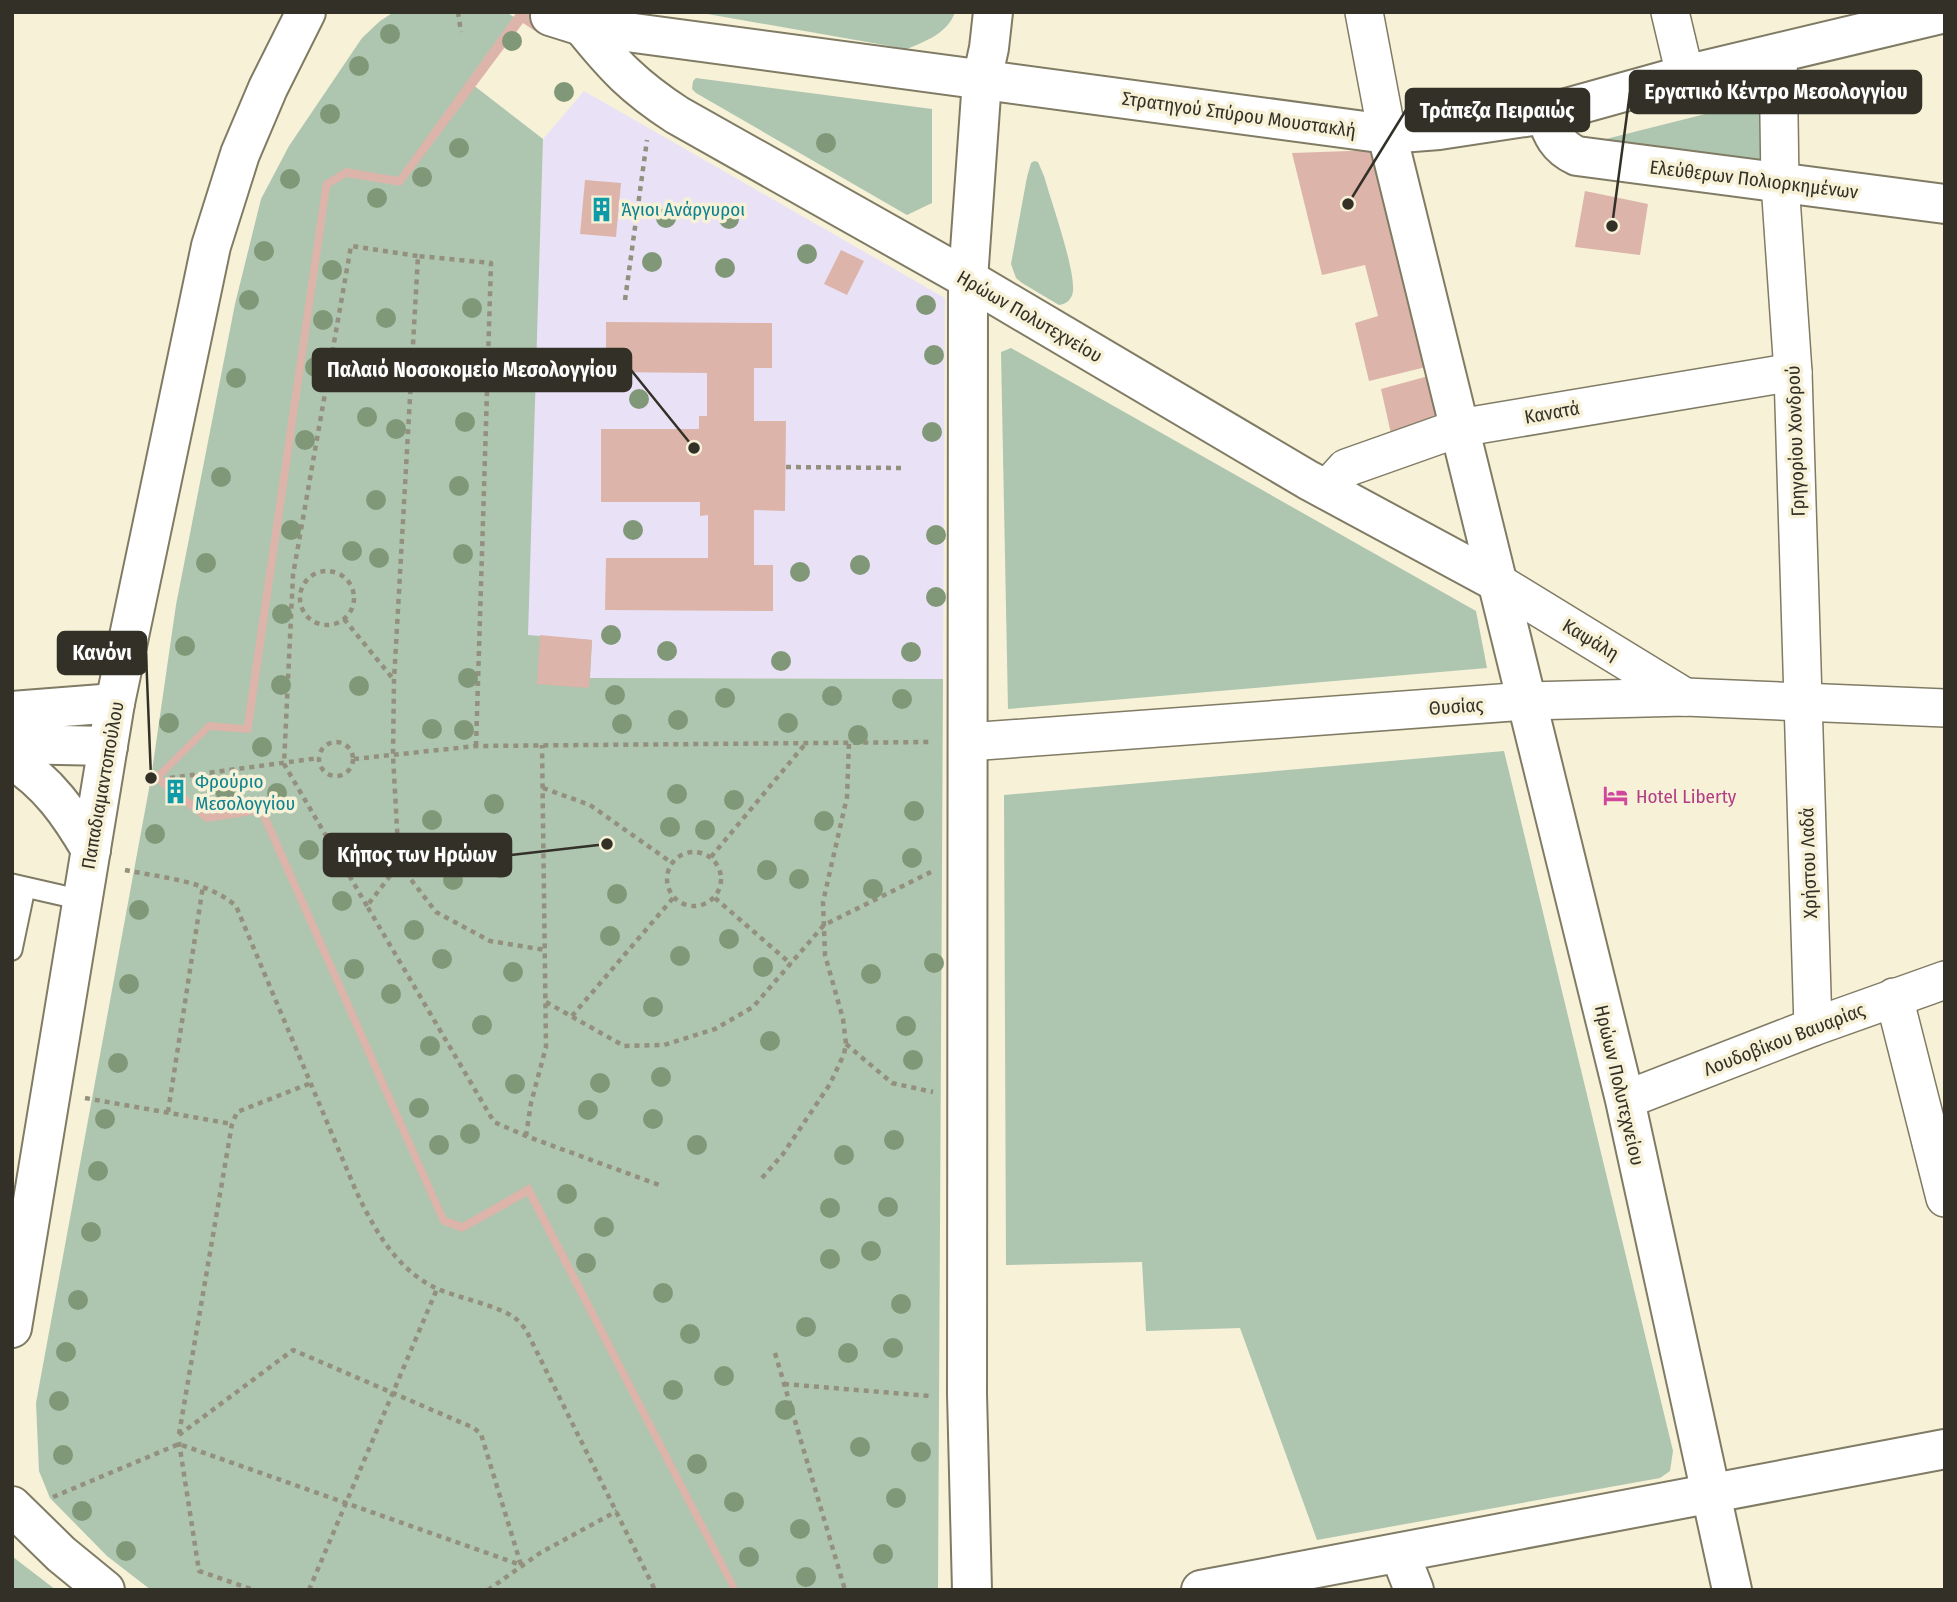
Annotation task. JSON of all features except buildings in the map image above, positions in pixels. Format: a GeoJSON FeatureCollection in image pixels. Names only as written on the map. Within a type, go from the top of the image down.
{"type":"FeatureCollection","features":[{"type":"Feature","properties":{"kind":"street","name":"Παπαδιαμαντοπούλου"},"geometry":{"type":"LineString","coordinates":[[12,1328],[23,1200],[52,1091],[115,703],[211,246],[240,155],[268,88],[306,12]]}},
{"type":"Feature","properties":{"kind":"street"},"geometry":{"type":"LineString","coordinates":[[972,1590],[967,1394],[968,279],[982,80],[993,12]]}},
{"type":"Feature","properties":{"kind":"street"},"geometry":{"type":"LineString","coordinates":[[1364,12],[1387,134]]}},
{"type":"Feature","properties":{"kind":"street"},"geometry":{"type":"LineString","coordinates":[[1670,12],[1685,75]]}},
{"type":"Feature","properties":{"kind":"street","name":"Στρατηγού Σπύρου Μουστακλή"},"geometry":{"type":"LineString","coordinates":[[566,21],[1387,134],[1439,130],[1545,114],[1685,75],[1924,15]]}},
{"type":"Feature","properties":{"kind":"street","name":"Ηρώων Πολυτεχνείου"},"geometry":{"type":"LineString","coordinates":[[566,21],[635,86],[662,105],[968,279],[1326,490],[1497,582]]}},
{"type":"Feature","properties":{"kind":"street","name":"Γρηγορίου Χονδρού"},"geometry":{"type":"LineString","coordinates":[[1778,53],[1780,183],[1793,372],[1803,700]]}},
{"type":"Feature","properties":{"kind":"street","name":"Ελεύθερων Πολιορκημένων"},"geometry":{"type":"LineString","coordinates":[[1545,114],[1557,143],[1577,156],[1945,204]]}},
{"type":"Feature","properties":{"kind":"street","name":"Ηρώων Πολυτεχνείου"},"geometry":{"type":"LineString","coordinates":[[1387,134],[1625,1100],[1732,1590]]}},
{"type":"Feature","properties":{"kind":"street","name":"Κανατά"},"geometry":{"type":"LineString","coordinates":[[1326,490],[1346,468],[1460,428],[1793,372]]}},
{"type":"Feature","properties":{"kind":"street","name":"Καψάλη"},"geometry":{"type":"LineString","coordinates":[[1497,582],[1685,697]]}},
{"type":"Feature","properties":{"kind":"street","name":"Θυσίας"},"geometry":{"type":"LineString","coordinates":[[968,742],[1527,701],[1685,697],[1945,708]]}},
{"type":"Feature","properties":{"kind":"street","name":"Χρήστου Λαδά"},"geometry":{"type":"LineString","coordinates":[[1803,700],[1813,1027]]}},
{"type":"Feature","properties":{"kind":"street"},"geometry":{"type":"LineString","coordinates":[[12,711],[115,703]]}},
{"type":"Feature","properties":{"kind":"street"},"geometry":{"type":"LineString","coordinates":[[12,744],[108,746]]}},
{"type":"Feature","properties":{"kind":"street"},"geometry":{"type":"LineString","coordinates":[[12,760],[32,773],[53,793],[65,808],[90,856]]}},
{"type":"Feature","properties":{"kind":"street","name":"Λουδοβίκου Βαυαρίας"},"geometry":{"type":"LineString","coordinates":[[1625,1100],[1813,1027],[1945,980]]}},
{"type":"Feature","properties":{"kind":"street"},"geometry":{"type":"LineString","coordinates":[[1894,997],[1945,1198]]}},
{"type":"Feature","properties":{"kind":"street"},"geometry":{"type":"LineString","coordinates":[[1201,1590],[1399,1572],[1712,1491],[1945,1449]]}},
{"type":"Feature","properties":{"kind":"street"},"geometry":{"type":"LineString","coordinates":[[15,1509],[61,1554],[105,1590]]}},
{"type":"Feature","properties":{"kind":"street"},"geometry":{"type":"LineString","coordinates":[[1399,1572],[1414,1590]]}},
{"type":"Feature","properties":{"kind":"lane"},"geometry":{"type":"LineString","coordinates":[[12,950],[19,886],[82,901]]}},
{"type":"Feature","properties":{"kind":"path"},"geometry":{"type":"LineString","coordinates":[[458,12],[461,32]]}},
{"type":"Feature","properties":{"kind":"path"},"geometry":{"type":"LineString","coordinates":[[625,300],[648,128]]}},
{"type":"Feature","properties":{"kind":"path"},"geometry":{"type":"LineString","coordinates":[[476,746],[491,263],[351,246],[293,575],[284,764],[494,1122],[662,1186]]}},
{"type":"Feature","properties":{"kind":"path"},"geometry":{"type":"LineString","coordinates":[[418,256],[394,680],[393,756],[399,864],[436,912],[490,941],[545,950]]}},
{"type":"Feature","properties":{"kind":"path"},"geometry":{"type":"LineString","coordinates":[[786,467],[903,468]]}},
{"type":"Feature","properties":{"kind":"path"},"geometry":{"type":"LineString","coordinates":[[322,571],[330,571],[347,579],[354,596],[350,613],[344,619],[327,625],[310,619],[301,604],[300,595],[307,580],[322,571]]}},
{"type":"Feature","properties":{"kind":"path"},"geometry":{"type":"LineString","coordinates":[[344,619],[394,680]]}},
{"type":"Feature","properties":{"kind":"path"},"geometry":{"type":"LineString","coordinates":[[334,741],[350,747],[354,759],[351,769],[337,776],[327,773],[319,758],[323,747],[334,741]]}},
{"type":"Feature","properties":{"kind":"path"},"geometry":{"type":"LineString","coordinates":[[762,1178],[783,1154],[830,1084],[840,1066],[846,1044],[843,1019],[825,955],[823,902],[847,797],[849,742]]}},
{"type":"Feature","properties":{"kind":"path"},"geometry":{"type":"LineString","coordinates":[[354,759],[476,746],[968,742]]}},
{"type":"Feature","properties":{"kind":"path"},"geometry":{"type":"LineString","coordinates":[[711,857],[806,743]]}},
{"type":"Feature","properties":{"kind":"path"},"geometry":{"type":"LineString","coordinates":[[526,1136],[531,1103],[546,1047],[542,745]]}},
{"type":"Feature","properties":{"kind":"path"},"geometry":{"type":"LineString","coordinates":[[170,778],[319,758]]}},
{"type":"Feature","properties":{"kind":"path"},"geometry":{"type":"LineString","coordinates":[[543,789],[590,804],[672,863]]}},
{"type":"Feature","properties":{"kind":"path"},"geometry":{"type":"LineString","coordinates":[[695,851],[711,857],[721,872],[720,890],[715,898],[699,906],[689,906],[674,897],[667,880],[672,863],[678,857],[695,851]]}},
{"type":"Feature","properties":{"kind":"path"},"geometry":{"type":"LineString","coordinates":[[90,856],[203,886],[236,906],[355,1191],[379,1236],[387,1248],[408,1268],[437,1289],[516,1318],[526,1330],[655,1590]]}},
{"type":"Feature","properties":{"kind":"path"},"geometry":{"type":"LineString","coordinates":[[546,1002],[624,1046],[664,1045],[715,1029],[752,1007],[824,925],[942,866],[968,859]]}},
{"type":"Feature","properties":{"kind":"path"},"geometry":{"type":"LineString","coordinates":[[367,906],[399,864]]}},
{"type":"Feature","properties":{"kind":"path"},"geometry":{"type":"LineString","coordinates":[[168,1112],[203,886]]}},
{"type":"Feature","properties":{"kind":"path"},"geometry":{"type":"LineString","coordinates":[[572,1016],[674,897]]}},
{"type":"Feature","properties":{"kind":"path"},"geometry":{"type":"LineString","coordinates":[[715,898],[790,964]]}},
{"type":"Feature","properties":{"kind":"path"},"geometry":{"type":"LineString","coordinates":[[846,1044],[892,1083],[941,1094],[969,1093]]}},
{"type":"Feature","properties":{"kind":"path"},"geometry":{"type":"LineString","coordinates":[[254,1590],[199,1571],[178,1444],[179,1435],[232,1124],[237,1112],[311,1083]]}},
{"type":"Feature","properties":{"kind":"path"},"geometry":{"type":"LineString","coordinates":[[52,1091],[232,1124]]}},
{"type":"Feature","properties":{"kind":"path"},"geometry":{"type":"LineString","coordinates":[[309,1590],[437,1289]]}},
{"type":"Feature","properties":{"kind":"path"},"geometry":{"type":"LineString","coordinates":[[179,1435],[293,1350],[474,1428],[481,1434],[521,1565]]}},
{"type":"Feature","properties":{"kind":"path"},"geometry":{"type":"LineString","coordinates":[[775,1353],[845,1590]]}},
{"type":"Feature","properties":{"kind":"path"},"geometry":{"type":"LineString","coordinates":[[785,1384],[939,1397],[967,1394]]}},
{"type":"Feature","properties":{"kind":"path"},"geometry":{"type":"LineString","coordinates":[[15,1509],[178,1444],[521,1565]]}},
{"type":"Feature","properties":{"kind":"path"},"geometry":{"type":"LineString","coordinates":[[488,1590],[521,1565],[617,1511]]}},
{"type":"Feature","properties":{"kind":"shaded area"},"geometry":{"type":"Polygon","coordinates":[[[584,91],[945,298],[943,679],[590,678],[527,635],[543,139],[584,91]]]}},
{"type":"Feature","properties":{"kind":"green space"},"geometry":{"type":"Polygon","coordinates":[[[394,12],[506,12],[514,17],[468,81],[543,139],[528,635],[592,640],[590,678],[943,679],[938,1590],[151,1590],[107,1556],[50,1498],[39,1471],[36,1403],[151,778],[176,605],[235,304],[261,199],[289,146],[362,38],[394,12]]]}},
{"type":"Feature","properties":{"kind":"green space"},"geometry":{"type":"Polygon","coordinates":[[[696,12],[955,12],[942,31],[907,49],[696,12]]]}},
{"type":"Feature","properties":{"kind":"green space"},"geometry":{"type":"Polygon","coordinates":[[[696,78],[932,109],[932,203],[907,215],[696,93],[692,89],[696,78]]]}},
{"type":"Feature","properties":{"kind":"green space"},"geometry":{"type":"Polygon","coordinates":[[[1769,98],[1769,165],[1607,145],[1606,139],[1769,98]]]}},
{"type":"Feature","properties":{"kind":"green space"},"geometry":{"type":"Polygon","coordinates":[[[1034,161],[1038,162],[1044,176],[1073,280],[1072,294],[1068,301],[1059,305],[1016,278],[1011,264],[1027,177],[1034,161]]]}},
{"type":"Feature","properties":{"kind":"green space"},"geometry":{"type":"Polygon","coordinates":[[[1011,348],[1476,611],[1487,668],[1008,709],[1001,352],[1011,348]]]}},
{"type":"Feature","properties":{"kind":"green space"},"geometry":{"type":"Polygon","coordinates":[[[1504,751],[1673,1451],[1670,1471],[1660,1478],[1317,1540],[1240,1328],[1146,1331],[1142,1262],[1006,1265],[1004,795],[1504,751]]]}},
{"type":"Feature","properties":{"kind":"green space"},"geometry":{"type":"Polygon","coordinates":[[[13,1557],[56,1590],[12,1590],[13,1557]]]}},
{"type":"Feature","properties":{"kind":"place","name":"Τράπεζα Πειραιώς"},"geometry":{"type":"Point","coordinates":[1348,204]}},
{"type":"Feature","properties":{"kind":"place","name":"Άγιοι Ανάργυροι"},"geometry":{"type":"Point","coordinates":[601,209]}},
{"type":"Feature","properties":{"kind":"place","name":"Eργατικό Κέντρο Μεσολογγίου"},"geometry":{"type":"Point","coordinates":[1612,226]}},
{"type":"Feature","properties":{"kind":"place","name":"Παλαιό Νοσοκομείο Μεσολογγίου"},"geometry":{"type":"Point","coordinates":[694,448]}},
{"type":"Feature","properties":{"kind":"place","name":"Κανόνι"},"geometry":{"type":"Point","coordinates":[151,778]}},
{"type":"Feature","properties":{"kind":"place","name":"Φρούριο Μεσολογγίου"},"geometry":{"type":"Point","coordinates":[175,792]}},
{"type":"Feature","properties":{"kind":"place","name":"Hotel Liberty"},"geometry":{"type":"Point","coordinates":[1616,796]}},
{"type":"Feature","properties":{"kind":"place","name":"Κήπος των Ηρώων"},"geometry":{"type":"Point","coordinates":[607,844]}}]}
